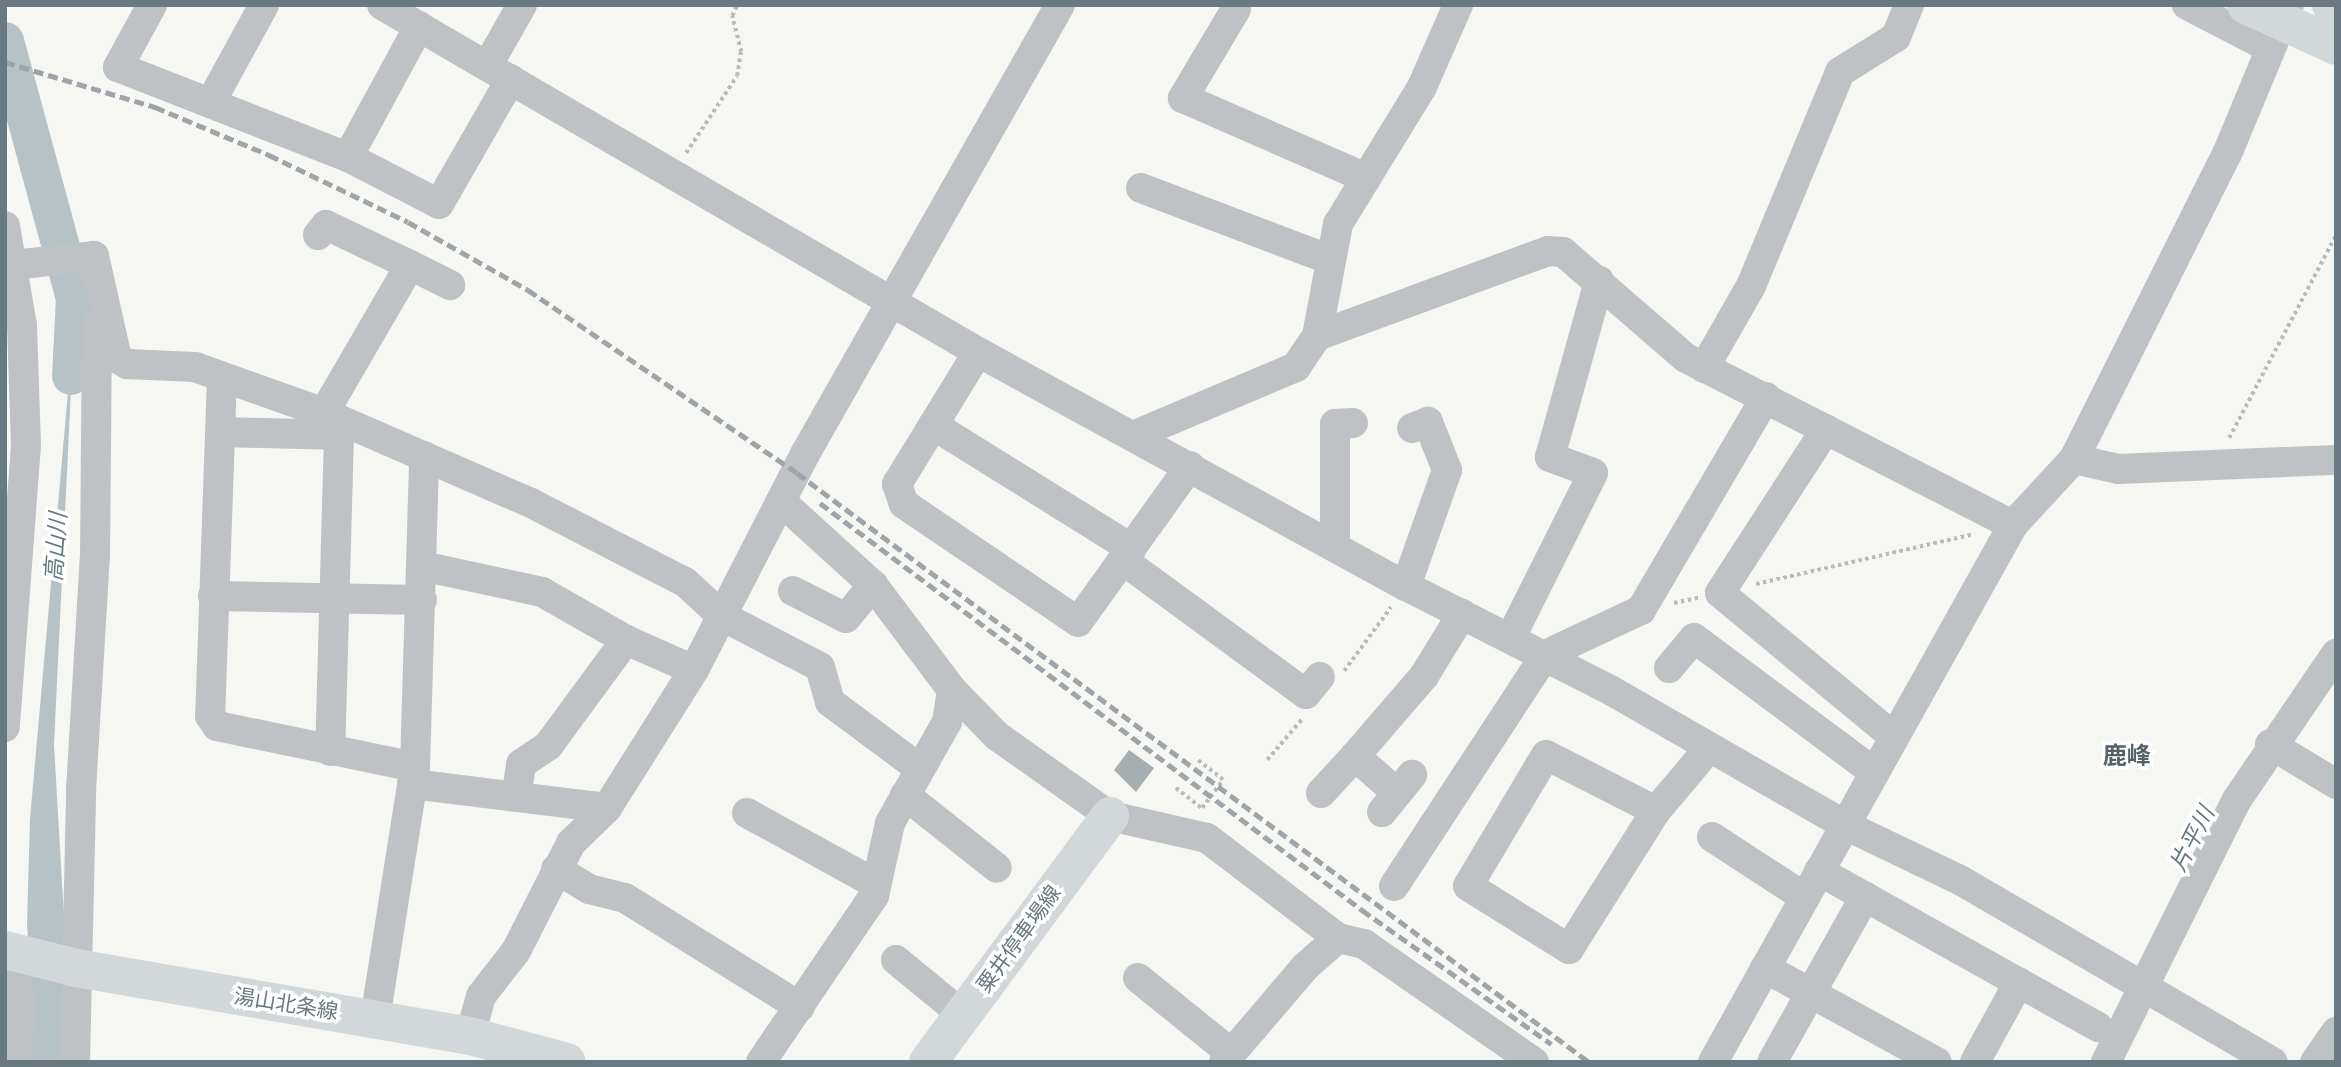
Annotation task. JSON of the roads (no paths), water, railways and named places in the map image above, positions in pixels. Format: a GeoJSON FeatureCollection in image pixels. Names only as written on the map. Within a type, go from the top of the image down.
{"type":"FeatureCollection","features":[{"type":"Feature","properties":{"kind":"main road"},"geometry":{"type":"LineString","coordinates":[[2246,5],[2279,25],[2336,46]]}},
{"type":"Feature","properties":{"kind":"main road"},"geometry":{"type":"LineString","coordinates":[[2331,5],[2336,7]]}},
{"type":"Feature","properties":{"kind":"main road","name":"粟井停車場線"},"geometry":{"type":"LineString","coordinates":[[928,1062],[1110,817]]}},
{"type":"Feature","properties":{"kind":"main road","name":"湯山北条線"},"geometry":{"type":"LineString","coordinates":[[12,951],[71,966],[470,1036],[567,1062]]}},
{"type":"Feature","properties":{"kind":"street"},"geometry":{"type":"LineString","coordinates":[[152,5],[118,67],[212,100],[348,157],[439,204],[500,72],[522,5]]}},
{"type":"Feature","properties":{"kind":"street"},"geometry":{"type":"LineString","coordinates":[[212,100],[264,5]]}},
{"type":"Feature","properties":{"kind":"street"},"geometry":{"type":"LineString","coordinates":[[382,5],[674,172],[889,302],[978,352],[1135,435],[1406,586],[1545,655],[1845,825],[1960,880],[2273,1062]]}},
{"type":"Feature","properties":{"kind":"street"},"geometry":{"type":"LineString","coordinates":[[470,1036],[481,996],[516,951],[571,843],[607,808],[694,670],[889,302],[1060,5]]}},
{"type":"Feature","properties":{"kind":"street"},"geometry":{"type":"LineString","coordinates":[[1135,435],[1296,367],[1317,336],[1338,224],[1422,87],[1458,5]]}},
{"type":"Feature","properties":{"kind":"street"},"geometry":{"type":"LineString","coordinates":[[1704,368],[1751,286],[1802,174],[1840,72],[1896,37],[1909,5]]}},
{"type":"Feature","properties":{"kind":"street"},"geometry":{"type":"LineString","coordinates":[[1713,1062],[2013,525],[2074,459],[2227,154],[2279,25],[2187,5]]}},
{"type":"Feature","properties":{"kind":"street"},"geometry":{"type":"LineString","coordinates":[[1236,9],[1183,98],[1366,178]]}},
{"type":"Feature","properties":{"kind":"street"},"geometry":{"type":"LineString","coordinates":[[348,157],[419,26]]}},
{"type":"Feature","properties":{"kind":"street"},"geometry":{"type":"LineString","coordinates":[[1141,188],[1331,260]]}},
{"type":"Feature","properties":{"kind":"street"},"geometry":{"type":"LineString","coordinates":[[318,235],[326,225],[450,285]]}},
{"type":"Feature","properties":{"kind":"street"},"geometry":{"type":"LineString","coordinates":[[5,226],[18,264],[14,326],[26,445],[5,727]]}},
{"type":"Feature","properties":{"kind":"street"},"geometry":{"type":"LineString","coordinates":[[1317,336],[1548,251],[1563,252],[1704,368],[1766,397],[2013,525]]}},
{"type":"Feature","properties":{"kind":"street"},"geometry":{"type":"LineString","coordinates":[[18,264],[88,257]]}},
{"type":"Feature","properties":{"kind":"street"},"geometry":{"type":"LineString","coordinates":[[88,257],[117,358],[127,364],[195,367],[324,414],[531,503],[685,582],[722,616],[820,667],[830,702],[919,768]]}},
{"type":"Feature","properties":{"kind":"street"},"geometry":{"type":"LineString","coordinates":[[75,1062],[71,966],[95,557],[88,257]]}},
{"type":"Feature","properties":{"kind":"street"},"geometry":{"type":"LineString","coordinates":[[324,414],[410,265]]}},
{"type":"Feature","properties":{"kind":"street"},"geometry":{"type":"LineString","coordinates":[[1511,637],[1593,473],[1550,457],[1599,281]]}},
{"type":"Feature","properties":{"kind":"street"},"geometry":{"type":"LineString","coordinates":[[978,352],[897,484],[904,504],[1078,622],[1190,466]]}},
{"type":"Feature","properties":{"kind":"street"},"geometry":{"type":"LineString","coordinates":[[222,377],[209,704],[217,726],[330,751],[413,776],[516,797],[607,808]]}},
{"type":"Feature","properties":{"kind":"street"},"geometry":{"type":"LineString","coordinates":[[1394,886],[1545,655],[1641,610],[1766,397]]}},
{"type":"Feature","properties":{"kind":"street"},"geometry":{"type":"LineString","coordinates":[[1406,586],[1447,470],[1429,422],[1412,428]]}},
{"type":"Feature","properties":{"kind":"street"},"geometry":{"type":"LineString","coordinates":[[1335,547],[1335,424],[1353,423]]}},
{"type":"Feature","properties":{"kind":"street"},"geometry":{"type":"LineString","coordinates":[[933,425],[1128,555],[1306,694],[1320,677]]}},
{"type":"Feature","properties":{"kind":"street"},"geometry":{"type":"LineString","coordinates":[[1826,429],[1720,593],[1893,736]]}},
{"type":"Feature","properties":{"kind":"street"},"geometry":{"type":"LineString","coordinates":[[221,432],[340,435],[330,751]]}},
{"type":"Feature","properties":{"kind":"street"},"geometry":{"type":"LineString","coordinates":[[374,1019],[413,776],[422,600],[424,456]]}},
{"type":"Feature","properties":{"kind":"street"},"geometry":{"type":"LineString","coordinates":[[2074,459],[2118,469],[2213,468],[2336,460]]}},
{"type":"Feature","properties":{"kind":"street"},"geometry":{"type":"LineString","coordinates":[[783,503],[873,585],[952,690],[997,736],[1110,817],[1207,838],[1338,938],[1364,944],[1514,1056]]}},
{"type":"Feature","properties":{"kind":"street"},"geometry":{"type":"LineString","coordinates":[[422,566],[542,592],[626,640],[694,670]]}},
{"type":"Feature","properties":{"kind":"street"},"geometry":{"type":"LineString","coordinates":[[793,591],[846,618],[873,585]]}},
{"type":"Feature","properties":{"kind":"street"},"geometry":{"type":"LineString","coordinates":[[213,596],[333,601],[422,600]]}},
{"type":"Feature","properties":{"kind":"street"},"geometry":{"type":"LineString","coordinates":[[1321,793],[1424,676],[1462,614]]}},
{"type":"Feature","properties":{"kind":"street"},"geometry":{"type":"LineString","coordinates":[[1669,668],[1694,638],[1874,772]]}},
{"type":"Feature","properties":{"kind":"street"},"geometry":{"type":"LineString","coordinates":[[516,797],[521,764],[548,746],[626,640]]}},
{"type":"Feature","properties":{"kind":"street"},"geometry":{"type":"LineString","coordinates":[[2106,1062],[2140,985],[2236,801],[2270,744],[2336,654]]}},
{"type":"Feature","properties":{"kind":"street"},"geometry":{"type":"LineString","coordinates":[[761,1062],[859,925],[876,884],[890,823],[947,722],[952,690]]}},
{"type":"Feature","properties":{"kind":"street"},"geometry":{"type":"LineString","coordinates":[[2270,744],[2336,784]]}},
{"type":"Feature","properties":{"kind":"street"},"geometry":{"type":"LineString","coordinates":[[1656,811],[1546,755],[1468,886],[1569,949],[1656,811],[1709,748]]}},
{"type":"Feature","properties":{"kind":"street"},"geometry":{"type":"LineString","coordinates":[[1355,756],[1397,793]]}},
{"type":"Feature","properties":{"kind":"street"},"geometry":{"type":"LineString","coordinates":[[905,795],[997,868]]}},
{"type":"Feature","properties":{"kind":"street"},"geometry":{"type":"LineString","coordinates":[[747,813],[876,884]]}},
{"type":"Feature","properties":{"kind":"street"},"geometry":{"type":"LineString","coordinates":[[1712,837],[1804,897]]}},
{"type":"Feature","properties":{"kind":"street"},"geometry":{"type":"LineString","coordinates":[[556,869],[589,889],[625,898],[800,1007]]}},
{"type":"Feature","properties":{"kind":"street"},"geometry":{"type":"LineString","coordinates":[[1818,871],[2098,1027]]}},
{"type":"Feature","properties":{"kind":"street"},"geometry":{"type":"LineString","coordinates":[[1772,1062],[1865,896]]}},
{"type":"Feature","properties":{"kind":"street"},"geometry":{"type":"LineString","coordinates":[[1138,978],[1228,1057],[1305,967],[1338,938]]}},
{"type":"Feature","properties":{"kind":"street"},"geometry":{"type":"LineString","coordinates":[[5,1032],[12,951]]}},
{"type":"Feature","properties":{"kind":"street"},"geometry":{"type":"LineString","coordinates":[[12,951],[22,1005],[16,1062]]}},
{"type":"Feature","properties":{"kind":"street"},"geometry":{"type":"LineString","coordinates":[[896,960],[962,1015]]}},
{"type":"Feature","properties":{"kind":"street"},"geometry":{"type":"LineString","coordinates":[[1765,968],[1937,1062]]}},
{"type":"Feature","properties":{"kind":"street"},"geometry":{"type":"LineString","coordinates":[[1975,1062],[2020,982]]}},
{"type":"Feature","properties":{"kind":"street"},"geometry":{"type":"LineString","coordinates":[[2315,1062],[2336,1032]]}},
{"type":"Feature","properties":{"kind":"water"},"geometry":{"type":"Polygon","coordinates":[[[74,325],[54,745],[64,917],[63,1062],[26,1062],[32,1003],[27,924],[30,819],[74,325]]]}},
{"type":"Feature","properties":{"kind":"waterway","name":"高山川"},"geometry":{"type":"LineString","coordinates":[[5,41],[75,298],[71,376]]}},
{"type":"Feature","properties":{"kind":"railway"},"geometry":{"type":"LineString","coordinates":[[5,62],[155,107],[269,155],[408,222],[528,290],[797,473],[1589,1062]]}},
{"type":"Feature","properties":{"kind":"railway"},"geometry":{"type":"LineString","coordinates":[[820,503],[1362,910],[1551,1044]]}},
{"type":"Feature","properties":{"kind":"district","name":"鹿峰"},"geometry":{"type":"Point","coordinates":[2127,757]}},
{"type":"Feature","properties":{"kind":"water label","name":"片平川"},"geometry":{"type":"Point","coordinates":[2192,839]}}]}
